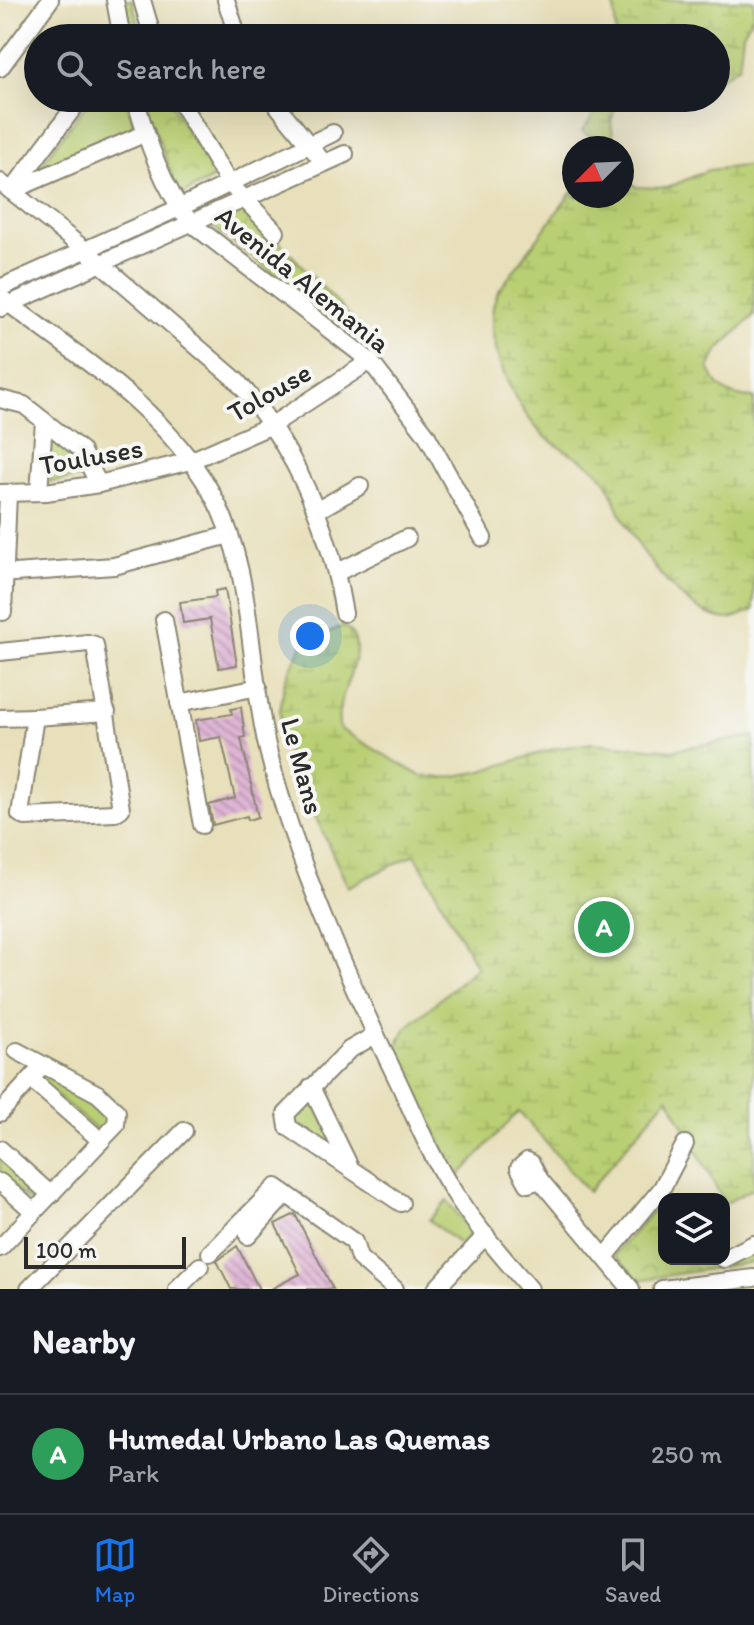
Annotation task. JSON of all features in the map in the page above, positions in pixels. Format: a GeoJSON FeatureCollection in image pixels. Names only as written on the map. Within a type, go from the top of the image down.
{"type":"FeatureCollection","features":[{"type":"Feature","properties":{"kind":"street"},"geometry":{"type":"LineString","coordinates":[[32,24],[50,0]]}},
{"type":"Feature","properties":{"kind":"street"},"geometry":{"type":"LineString","coordinates":[[115,0],[119,24]]}},
{"type":"Feature","properties":{"kind":"street"},"geometry":{"type":"LineString","coordinates":[[142,0],[149,24]]}},
{"type":"Feature","properties":{"kind":"street"},"geometry":{"type":"LineString","coordinates":[[226,0],[234,24]]}},
{"type":"Feature","properties":{"kind":"street"},"geometry":{"type":"LineString","coordinates":[[0,68],[24,35]]}},
{"type":"Feature","properties":{"kind":"street"},"geometry":{"type":"LineString","coordinates":[[6,186],[69,112]]}},
{"type":"Feature","properties":{"kind":"street","name":"Avenida Alemania"},"geometry":{"type":"LineString","coordinates":[[139,112],[179,208],[191,223],[370,361],[426,434],[483,538]]}},
{"type":"Feature","properties":{"kind":"street","name":"Avenida Alemania"},"geometry":{"type":"LineString","coordinates":[[186,112],[229,183],[276,232]]}},
{"type":"Feature","properties":{"kind":"street"},"geometry":{"type":"LineString","coordinates":[[283,112],[324,163]]}},
{"type":"Feature","properties":{"kind":"street"},"geometry":{"type":"LineString","coordinates":[[6,186],[146,133]]}},
{"type":"Feature","properties":{"kind":"street"},"geometry":{"type":"LineString","coordinates":[[0,288],[179,208],[333,133]]}},
{"type":"Feature","properties":{"kind":"street"},"geometry":{"type":"LineString","coordinates":[[3,303],[101,264],[345,154]]}},
{"type":"Feature","properties":{"kind":"street"},"geometry":{"type":"LineString","coordinates":[[6,186],[236,380],[272,425],[316,511],[338,572],[344,613]]}},
{"type":"Feature","properties":{"kind":"street","name":"Le Mans"},"geometry":{"type":"LineString","coordinates":[[3,303],[140,404],[169,433],[218,506],[241,576],[268,750],[286,811],[375,1035],[442,1173],[486,1235],[530,1289]]}},
{"type":"Feature","properties":{"kind":"street","name":"Tolouse"},"geometry":{"type":"LineString","coordinates":[[190,461],[272,425],[370,361]]}},
{"type":"Feature","properties":{"kind":"street"},"geometry":{"type":"LineString","coordinates":[[0,399],[19,402],[81,450],[99,484]]}},
{"type":"Feature","properties":{"kind":"street"},"geometry":{"type":"LineString","coordinates":[[39,492],[44,421]]}},
{"type":"Feature","properties":{"kind":"street","name":"Touluses"},"geometry":{"type":"LineString","coordinates":[[4,493],[99,484],[190,461]]}},
{"type":"Feature","properties":{"kind":"street"},"geometry":{"type":"LineString","coordinates":[[316,511],[360,486]]}},
{"type":"Feature","properties":{"kind":"street"},"geometry":{"type":"LineString","coordinates":[[3,612],[4,493]]}},
{"type":"Feature","properties":{"kind":"street"},"geometry":{"type":"LineString","coordinates":[[3,574],[114,566],[229,535]]}},
{"type":"Feature","properties":{"kind":"street"},"geometry":{"type":"LineString","coordinates":[[338,572],[407,538]]}},
{"type":"Feature","properties":{"kind":"street"},"geometry":{"type":"LineString","coordinates":[[164,620],[202,825]]}},
{"type":"Feature","properties":{"kind":"street"},"geometry":{"type":"LineString","coordinates":[[0,652],[88,643],[95,645],[123,802],[121,809],[115,813],[25,817],[20,814],[35,717]]}},
{"type":"Feature","properties":{"kind":"street"},"geometry":{"type":"LineString","coordinates":[[179,703],[258,687]]}},
{"type":"Feature","properties":{"kind":"street"},"geometry":{"type":"LineString","coordinates":[[0,718],[107,712]]}},
{"type":"Feature","properties":{"kind":"street"},"geometry":{"type":"LineString","coordinates":[[375,1035],[355,1045],[311,1087],[286,1114],[288,1127],[401,1203]]}},
{"type":"Feature","properties":{"kind":"street"},"geometry":{"type":"LineString","coordinates":[[17,1051],[101,1141]]}},
{"type":"Feature","properties":{"kind":"street"},"geometry":{"type":"LineString","coordinates":[[0,1113],[36,1073]]}},
{"type":"Feature","properties":{"kind":"street"},"geometry":{"type":"LineString","coordinates":[[0,1248],[116,1125],[117,1112],[98,1094],[36,1073]]}},
{"type":"Feature","properties":{"kind":"street"},"geometry":{"type":"LineString","coordinates":[[311,1087],[350,1167]]}},
{"type":"Feature","properties":{"kind":"street"},"geometry":{"type":"LineString","coordinates":[[29,1289],[184,1131]]}},
{"type":"Feature","properties":{"kind":"street"},"geometry":{"type":"LineString","coordinates":[[666,1193],[685,1144]]}},
{"type":"Feature","properties":{"kind":"street"},"geometry":{"type":"LineString","coordinates":[[0,1149],[51,1195]]}},
{"type":"Feature","properties":{"kind":"street"},"geometry":{"type":"LineString","coordinates":[[540,1180],[631,1289]]}},
{"type":"Feature","properties":{"kind":"street"},"geometry":{"type":"LineString","coordinates":[[0,1182],[34,1212]]}},
{"type":"Feature","properties":{"kind":"street"},"geometry":{"type":"LineString","coordinates":[[177,1289],[276,1187],[354,1242],[359,1258],[395,1289]]}},
{"type":"Feature","properties":{"kind":"street"},"geometry":{"type":"LineString","coordinates":[[248,1236],[286,1194]]}},
{"type":"Feature","properties":{"kind":"street"},"geometry":{"type":"LineString","coordinates":[[605,1257],[658,1202]]}},
{"type":"Feature","properties":{"kind":"street"},"geometry":{"type":"LineString","coordinates":[[436,1289],[486,1235]]}},
{"type":"Feature","properties":{"kind":"street"},"geometry":{"type":"LineString","coordinates":[[730,1256],[754,1244]]}},
{"type":"Feature","properties":{"kind":"street"},"geometry":{"type":"LineString","coordinates":[[662,1289],[754,1278]]}},
{"type":"Feature","properties":{"kind":"green space"},"geometry":{"type":"Polygon","coordinates":[[[124,0],[132,0],[138,24],[128,24],[124,0]]]}},
{"type":"Feature","properties":{"kind":"green space"},"geometry":{"type":"Polygon","coordinates":[[[614,0],[754,0],[754,14],[743,33],[739,66],[730,72],[730,24],[615,24],[614,0]]]}},
{"type":"Feature","properties":{"kind":"green space"},"geometry":{"type":"Polygon","coordinates":[[[80,112],[130,112],[135,129],[34,174],[80,112]]]}},
{"type":"Feature","properties":{"kind":"green space"},"geometry":{"type":"Polygon","coordinates":[[[149,112],[176,112],[216,177],[179,196],[149,112]]]}},
{"type":"Feature","properties":{"kind":"green space"},"geometry":{"type":"Polygon","coordinates":[[[594,112],[614,112],[611,122],[613,136],[589,136],[582,131],[594,112]]]}},
{"type":"Feature","properties":{"kind":"green space"},"geometry":{"type":"Polygon","coordinates":[[[754,165],[754,315],[717,351],[709,368],[716,382],[726,391],[754,398],[754,610],[726,619],[710,615],[695,606],[666,581],[632,534],[603,477],[548,439],[536,427],[523,410],[503,371],[492,328],[498,292],[562,205],[562,208],[634,208],[634,185],[667,188],[708,170],[754,165]]]}},
{"type":"Feature","properties":{"kind":"green space"},"geometry":{"type":"Polygon","coordinates":[[[246,207],[381,349],[376,353],[209,224],[246,207]]]}},
{"type":"Feature","properties":{"kind":"green space"},"geometry":{"type":"Polygon","coordinates":[[[51,434],[73,454],[85,477],[50,482],[51,434]]]}},
{"type":"Feature","properties":{"kind":"green space"},"geometry":{"type":"Polygon","coordinates":[[[343,626],[353,635],[355,658],[341,701],[340,729],[421,776],[442,778],[479,772],[553,749],[592,743],[673,750],[754,736],[754,1188],[730,1201],[730,1193],[719,1193],[668,1097],[588,1192],[519,1111],[457,1178],[396,1048],[405,1029],[477,967],[415,854],[348,887],[282,739],[280,711],[285,680],[304,642],[343,626]]]}},
{"type":"Feature","properties":{"kind":"green space"},"geometry":{"type":"Polygon","coordinates":[[[43,1073],[84,1091],[102,1104],[111,1120],[100,1133],[36,1078],[43,1073]]]}},
{"type":"Feature","properties":{"kind":"green space"},"geometry":{"type":"Polygon","coordinates":[[[310,1092],[338,1149],[291,1120],[310,1092]]]}},
{"type":"Feature","properties":{"kind":"green space"},"geometry":{"type":"Polygon","coordinates":[[[0,1155],[42,1193],[32,1204],[0,1176],[0,1155]]]}},
{"type":"Feature","properties":{"kind":"green space"},"geometry":{"type":"Polygon","coordinates":[[[447,1201],[466,1225],[469,1236],[459,1244],[429,1220],[447,1201]]]}},
{"type":"Feature","properties":{"kind":"green space"},"geometry":{"type":"Polygon","coordinates":[[[658,1204],[658,1265],[730,1265],[754,1245],[754,1262],[639,1280],[614,1255],[658,1204]]]}},
{"type":"Feature","properties":{"kind":"building"},"geometry":{"type":"Polygon","coordinates":[[[225,589],[237,665],[219,668],[210,619],[183,623],[180,602],[216,597],[215,591],[225,589]]]}},
{"type":"Feature","properties":{"kind":"building"},"geometry":{"type":"Polygon","coordinates":[[[241,707],[245,737],[241,738],[258,817],[248,820],[247,816],[213,825],[209,805],[235,798],[221,737],[199,741],[196,720],[232,714],[231,709],[241,707]]]}},
{"type":"Feature","properties":{"kind":"building"},"geometry":{"type":"Polygon","coordinates":[[[295,1214],[333,1289],[271,1289],[300,1274],[275,1224],[295,1214]]]}},
{"type":"Feature","properties":{"kind":"building"},"geometry":{"type":"Polygon","coordinates":[[[237,1246],[259,1289],[231,1289],[217,1261],[237,1246]]]}},
{"type":"Feature","properties":{"kind":"place","name":"Humedal Urbano Las Quemas"},"geometry":{"type":"Point","coordinates":[604,927]}}]}
